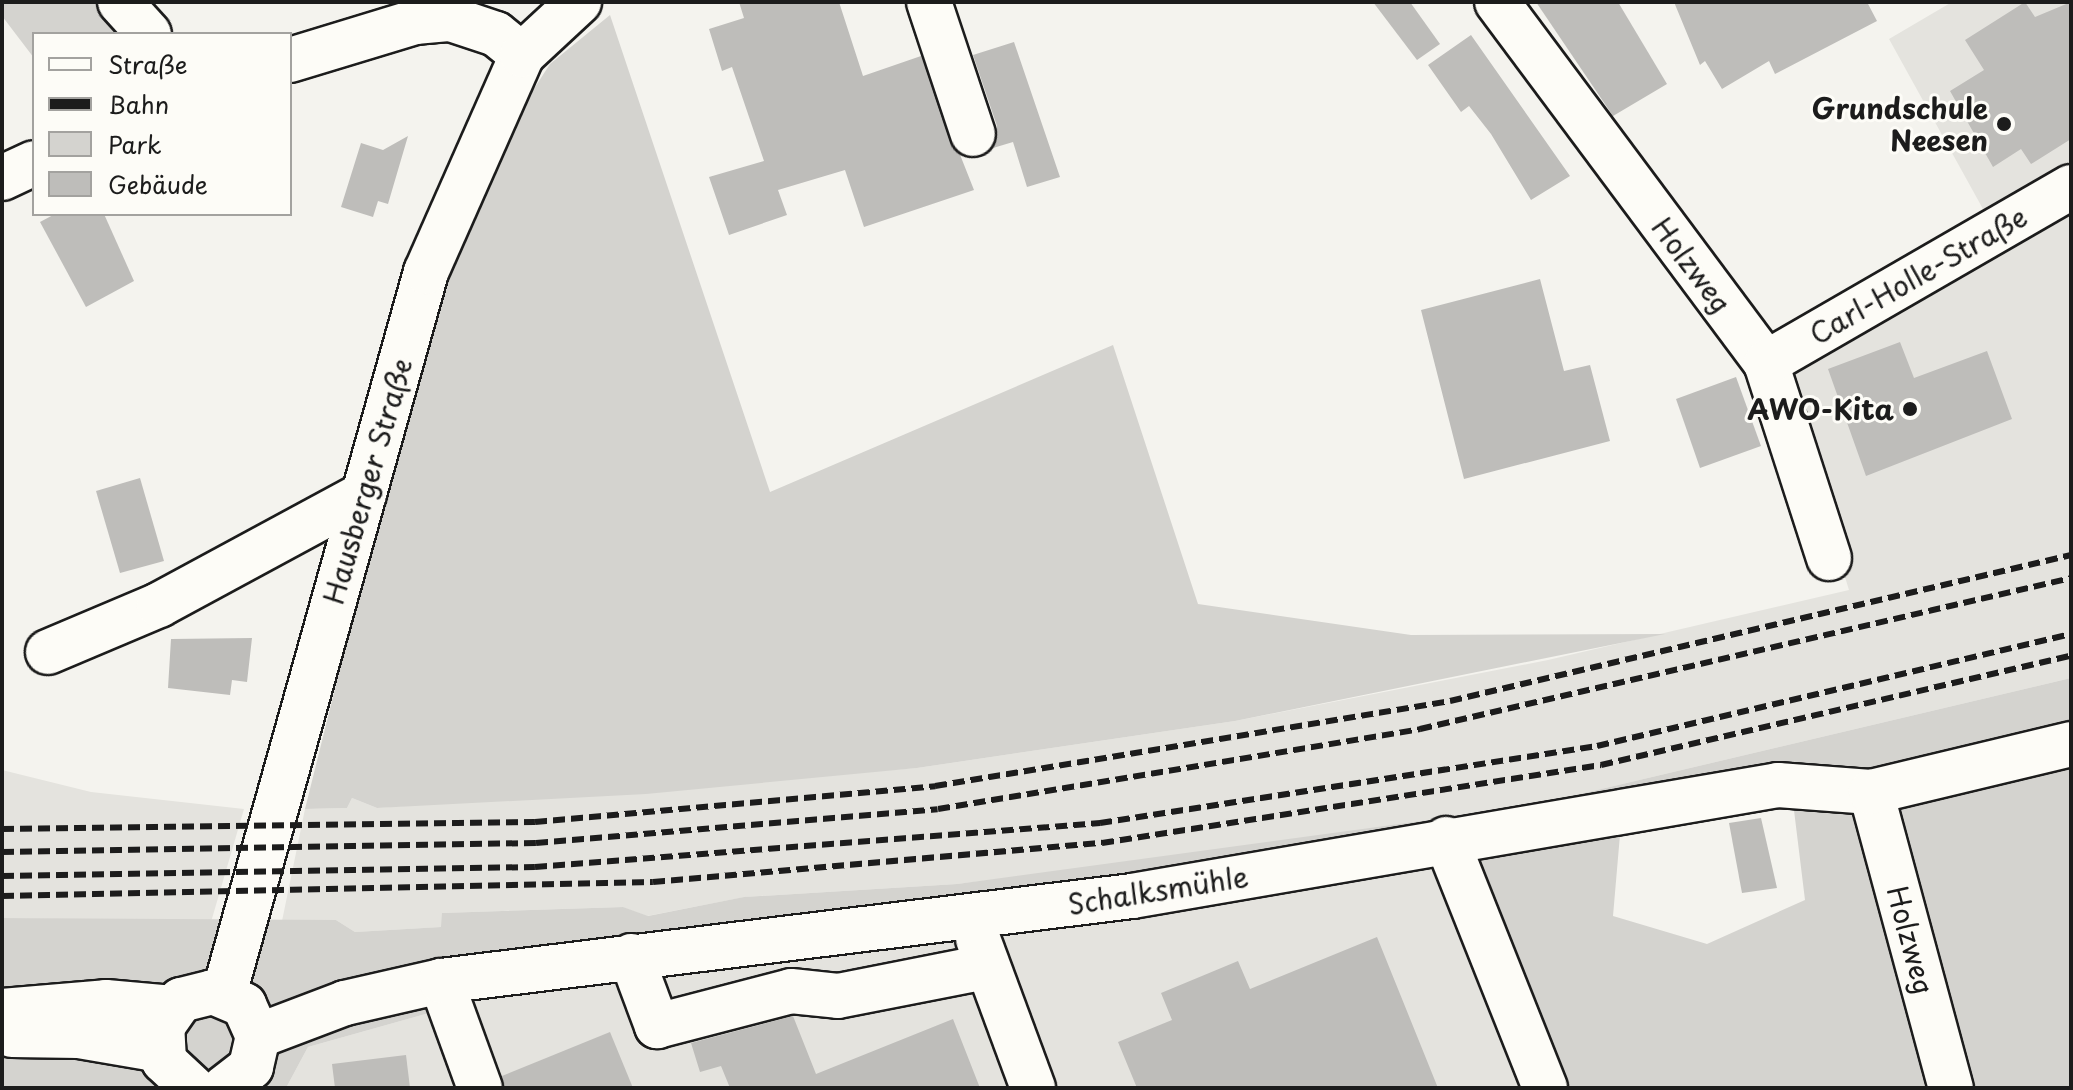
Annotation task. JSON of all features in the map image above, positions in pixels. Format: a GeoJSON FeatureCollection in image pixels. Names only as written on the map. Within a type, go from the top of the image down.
{"type":"FeatureCollection","features":[{"type":"Feature","properties":{"kind":"street"},"geometry":{"type":"LineString","coordinates":[[120,2],[147,32]]}},
{"type":"Feature","properties":{"kind":"street","name":"Hausberger Straße"},"geometry":{"type":"LineString","coordinates":[[224,994],[426,272],[522,55],[579,2]]}},
{"type":"Feature","properties":{"kind":"street"},"geometry":{"type":"LineString","coordinates":[[929,2],[973,134]]}},
{"type":"Feature","properties":{"kind":"street","name":"Holzweg"},"geometry":{"type":"LineString","coordinates":[[1497,2],[1766,363],[1829,558]]}},
{"type":"Feature","properties":{"kind":"street"},"geometry":{"type":"LineString","coordinates":[[292,59],[415,22],[451,19],[496,34],[522,55]]}},
{"type":"Feature","properties":{"kind":"street"},"geometry":{"type":"LineString","coordinates":[[2,178],[32,164]]}},
{"type":"Feature","properties":{"kind":"street","name":"Carl-Holle-Straße"},"geometry":{"type":"LineString","coordinates":[[1766,363],[2071,187]]}},
{"type":"Feature","properties":{"kind":"street"},"geometry":{"type":"LineString","coordinates":[[48,652],[159,605],[364,494]]}},
{"type":"Feature","properties":{"kind":"street","name":"Schalksmühle"},"geometry":{"type":"LineString","coordinates":[[258,1036],[345,1003],[441,981],[1132,896],[1446,839],[1778,785],[1871,792],[2071,744]]}},
{"type":"Feature","properties":{"kind":"street","name":"Holzweg"},"geometry":{"type":"LineString","coordinates":[[1871,792],[1951,1088]]}},
{"type":"Feature","properties":{"kind":"street"},"geometry":{"type":"LineString","coordinates":[[1446,839],[1545,1088]]}},
{"type":"Feature","properties":{"kind":"street"},"geometry":{"type":"LineString","coordinates":[[975,917],[986,967],[1033,1088]]}},
{"type":"Feature","properties":{"kind":"street"},"geometry":{"type":"LineString","coordinates":[[631,956],[657,1026],[791,991],[838,996],[986,967]]}},
{"type":"Feature","properties":{"kind":"street"},"geometry":{"type":"LineString","coordinates":[[441,981],[480,1088]]}},
{"type":"Feature","properties":{"kind":"street"},"geometry":{"type":"LineString","coordinates":[[2,1011],[106,1002],[173,1008],[191,995],[224,994],[244,1005],[258,1036],[251,1067],[224,1088]]}},
{"type":"Feature","properties":{"kind":"street"},"geometry":{"type":"LineString","coordinates":[[2,1035],[79,1036],[177,1077],[173,1008]]}},
{"type":"Feature","properties":{"kind":"shaded area"},"geometry":{"type":"Polygon","coordinates":[[[1952,2],[2071,2],[2071,678],[1525,807],[1249,849],[957,884],[745,897],[647,916],[622,907],[442,913],[442,927],[355,932],[336,920],[282,921],[305,809],[347,808],[352,798],[377,808],[917,768],[1235,721],[1548,660],[1849,590],[1770,333],[1983,209],[1889,39],[1952,2]]]}},
{"type":"Feature","properties":{"kind":"shaded area"},"geometry":{"type":"Polygon","coordinates":[[[2,770],[91,792],[244,809],[211,922],[2,918],[2,770]]]}},
{"type":"Feature","properties":{"kind":"shaded area"},"geometry":{"type":"Polygon","coordinates":[[[1454,849],[1544,1088],[286,1088],[308,1047],[479,999],[1454,849]]]}},
{"type":"Feature","properties":{"kind":"green space"},"geometry":{"type":"Polygon","coordinates":[[[2,2],[137,2],[165,32],[32,32],[32,55],[2,16],[2,2]]]}},
{"type":"Feature","properties":{"kind":"green space"},"geometry":{"type":"Polygon","coordinates":[[[610,15],[770,492],[1113,345],[1198,604],[1411,635],[1665,634],[1235,721],[917,768],[646,794],[377,808],[352,798],[347,808],[305,809],[437,280],[495,149],[550,64],[610,15]]]}},
{"type":"Feature","properties":{"kind":"green space"},"geometry":{"type":"Polygon","coordinates":[[[2071,678],[2071,1088],[1544,1088],[1453,850],[479,999],[308,1047],[286,1088],[2,1088],[2,918],[336,920],[355,932],[441,927],[442,913],[623,907],[648,916],[744,897],[957,884],[1525,807],[2071,678]],[[1792,794],[1621,823],[1613,916],[1707,944],[1805,900],[1792,794]]]}},
{"type":"Feature","properties":{"kind":"building"},"geometry":{"type":"Polygon","coordinates":[[[739,2],[839,2],[863,76],[921,56],[974,190],[864,227],[845,170],[778,190],[787,215],[729,235],[709,177],[764,161],[732,67],[722,71],[709,29],[744,18],[739,2]]]}},
{"type":"Feature","properties":{"kind":"building"},"geometry":{"type":"Polygon","coordinates":[[[1373,2],[1410,2],[1440,44],[1417,60],[1373,2]]]}},
{"type":"Feature","properties":{"kind":"building"},"geometry":{"type":"Polygon","coordinates":[[[1536,2],[1618,2],[1667,84],[1613,116],[1536,2]]]}},
{"type":"Feature","properties":{"kind":"building"},"geometry":{"type":"Polygon","coordinates":[[[1674,2],[1867,2],[1877,21],[1775,74],[1769,61],[1722,89],[1705,61],[1700,65],[1674,2]]]}},
{"type":"Feature","properties":{"kind":"building"},"geometry":{"type":"Polygon","coordinates":[[[2025,2],[2035,17],[2071,2],[2071,139],[2031,164],[2021,149],[1993,167],[1950,91],[1984,70],[1965,40],[2025,2]]]}},
{"type":"Feature","properties":{"kind":"building"},"geometry":{"type":"Polygon","coordinates":[[[1471,35],[1570,176],[1531,200],[1491,134],[1469,106],[1461,112],[1428,65],[1471,35]]]}},
{"type":"Feature","properties":{"kind":"building"},"geometry":{"type":"Polygon","coordinates":[[[1014,42],[1060,177],[1027,187],[1013,142],[993,148],[997,126],[973,55],[1014,42]]]}},
{"type":"Feature","properties":{"kind":"building"},"geometry":{"type":"Polygon","coordinates":[[[408,136],[388,204],[378,201],[373,217],[341,207],[361,143],[383,150],[408,136]]]}},
{"type":"Feature","properties":{"kind":"building"},"geometry":{"type":"Polygon","coordinates":[[[51,216],[105,216],[134,281],[86,307],[40,222],[51,216]]]}},
{"type":"Feature","properties":{"kind":"building"},"geometry":{"type":"Polygon","coordinates":[[[1540,279],[1564,371],[1590,365],[1610,441],[1464,479],[1421,310],[1540,279]]]}},
{"type":"Feature","properties":{"kind":"building","name":"AWO-Kita"},"geometry":{"type":"Polygon","coordinates":[[[1900,342],[1914,378],[1987,351],[2012,419],[1866,476],[1828,369],[1900,342]]]}},
{"type":"Feature","properties":{"kind":"building"},"geometry":{"type":"Polygon","coordinates":[[[1736,377],[1761,446],[1700,468],[1676,399],[1736,377]]]}},
{"type":"Feature","properties":{"kind":"building"},"geometry":{"type":"Polygon","coordinates":[[[140,478],[164,561],[120,573],[96,491],[140,478]]]}},
{"type":"Feature","properties":{"kind":"building"},"geometry":{"type":"Polygon","coordinates":[[[252,638],[247,682],[232,680],[230,695],[168,688],[171,639],[252,638]]]}},
{"type":"Feature","properties":{"kind":"building"},"geometry":{"type":"Polygon","coordinates":[[[1761,818],[1777,888],[1742,893],[1729,823],[1761,818]]]}},
{"type":"Feature","properties":{"kind":"building"},"geometry":{"type":"Polygon","coordinates":[[[1377,937],[1438,1088],[1137,1088],[1118,1042],[1172,1020],[1161,993],[1238,961],[1250,989],[1377,937]]]}},
{"type":"Feature","properties":{"kind":"building"},"geometry":{"type":"Polygon","coordinates":[[[793,1016],[816,1074],[953,1019],[980,1088],[730,1088],[721,1066],[700,1072],[691,1043],[793,1016]]]}},
{"type":"Feature","properties":{"kind":"building"},"geometry":{"type":"Polygon","coordinates":[[[610,1032],[633,1088],[504,1088],[502,1076],[610,1032]]]}},
{"type":"Feature","properties":{"kind":"building"},"geometry":{"type":"Polygon","coordinates":[[[406,1055],[410,1088],[335,1088],[332,1064],[406,1055]]]}},
{"type":"Feature","properties":{"kind":"railway"},"geometry":{"type":"LineString","coordinates":[[2,829],[535,822],[935,786],[1450,701],[2071,555]]}},
{"type":"Feature","properties":{"kind":"railway"},"geometry":{"type":"LineString","coordinates":[[2,852],[536,843],[938,809],[1420,729],[2071,578]]}},
{"type":"Feature","properties":{"kind":"railway"},"geometry":{"type":"LineString","coordinates":[[2,876],[535,867],[1100,823],[1597,746],[2071,634]]}},
{"type":"Feature","properties":{"kind":"railway"},"geometry":{"type":"LineString","coordinates":[[2,896],[653,882],[1102,843],[1601,765],[2071,656]]}},
{"type":"Feature","properties":{"kind":"place","name":"Grundschule Neesen"},"geometry":{"type":"Point","coordinates":[2004,124]}},
{"type":"Feature","properties":{"kind":"place","name":"AWO-Kita"},"geometry":{"type":"Point","coordinates":[1910,409]}}]}
